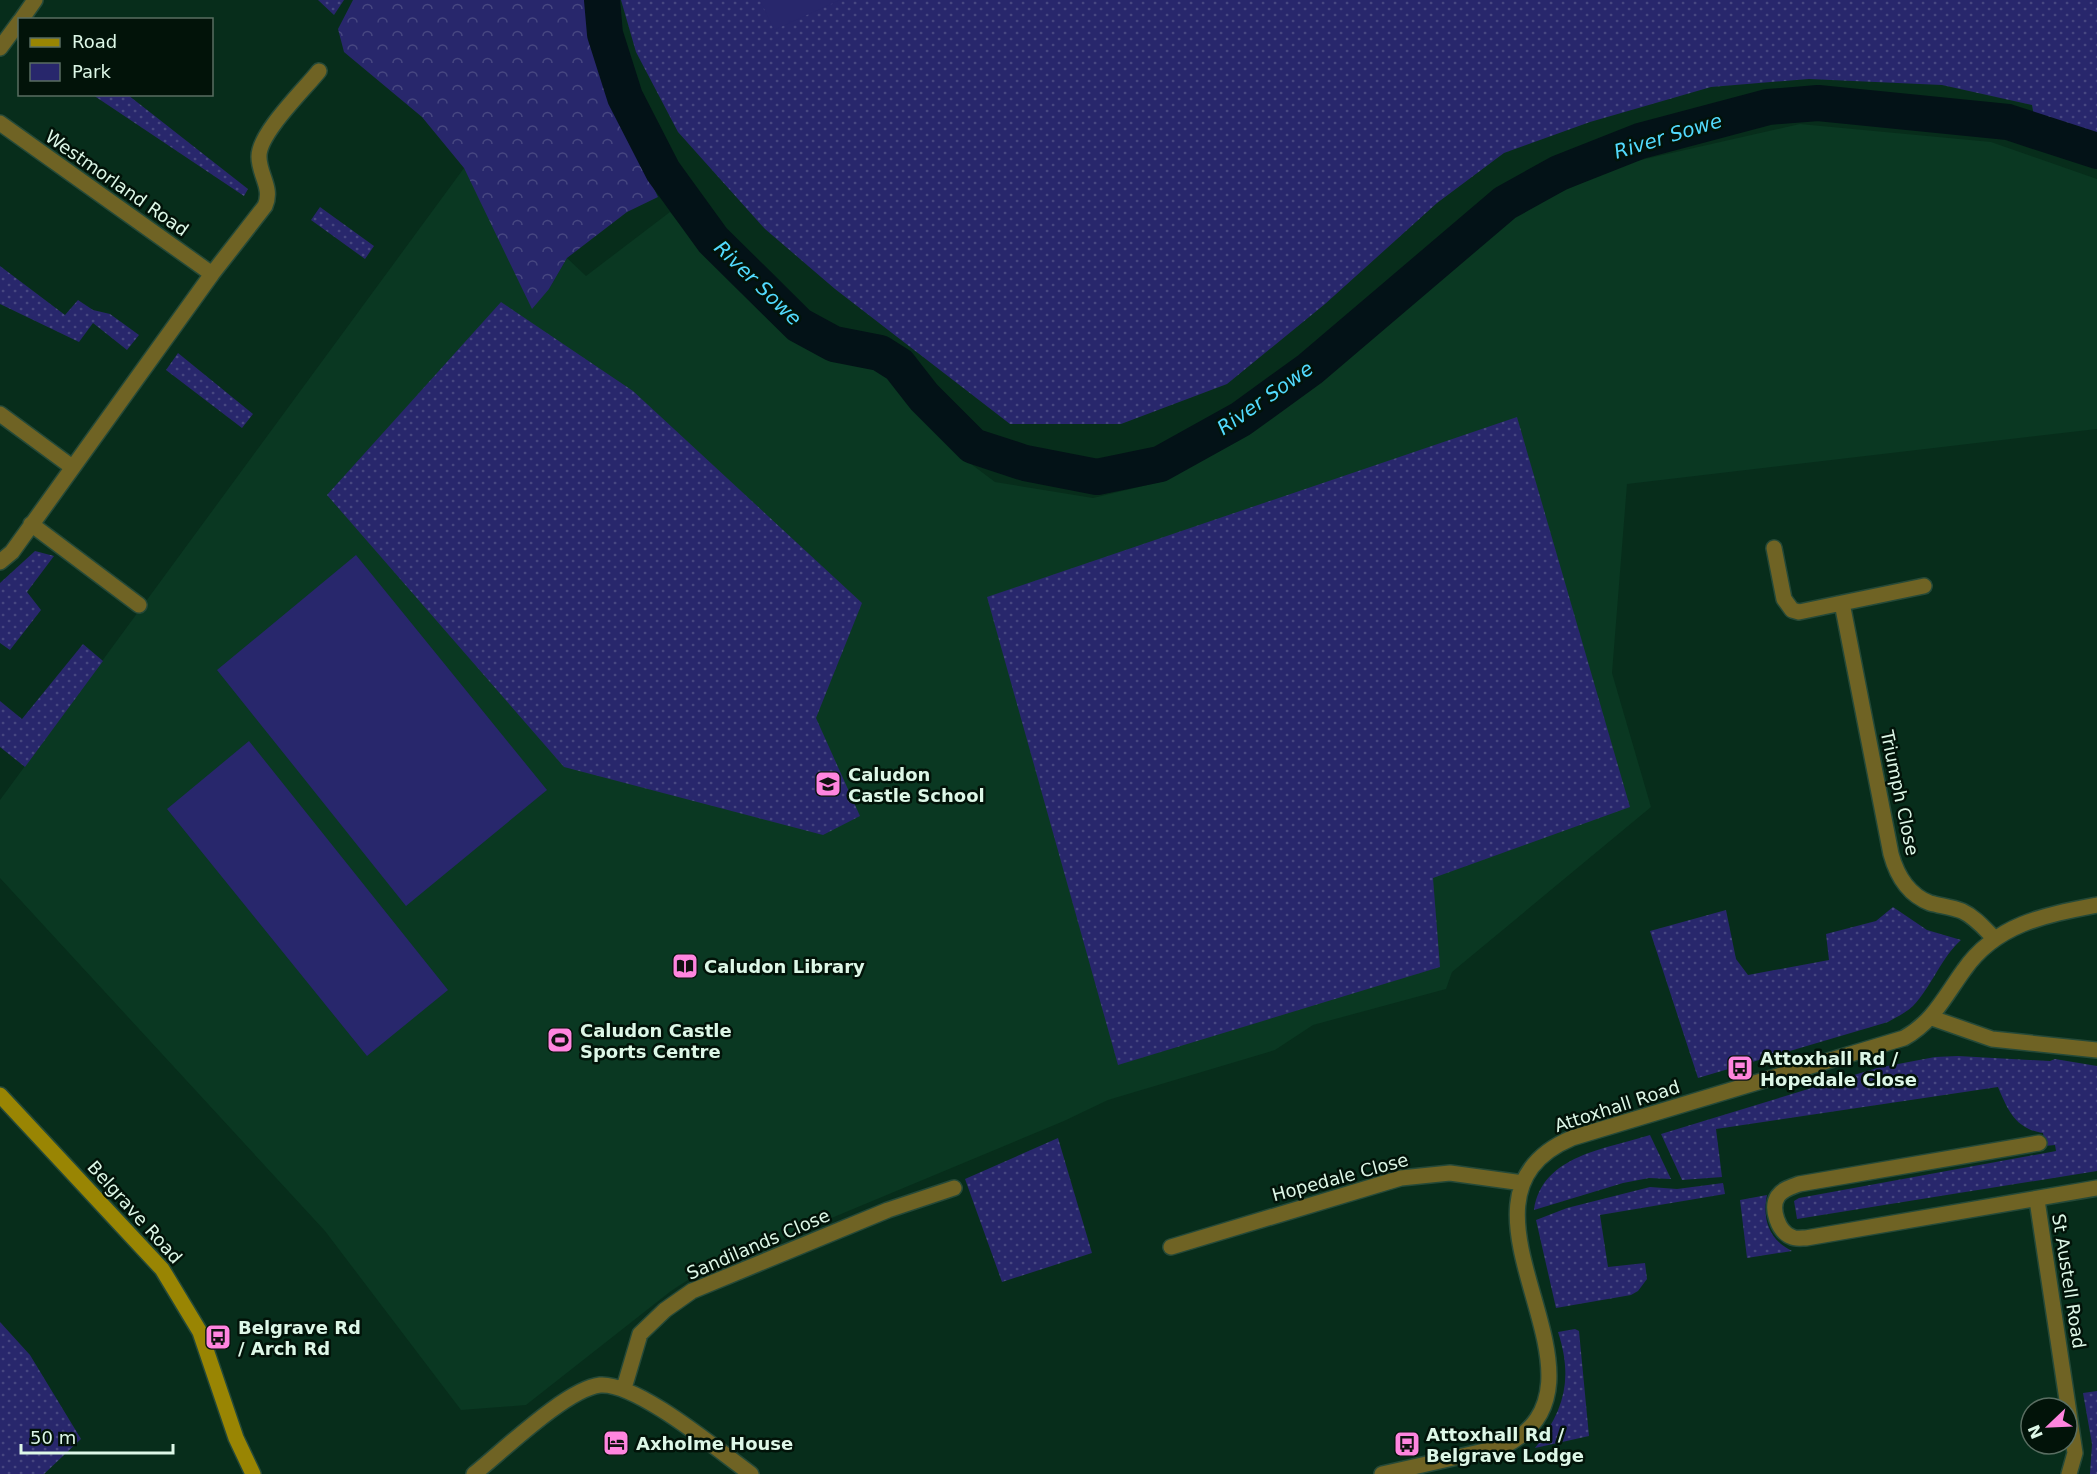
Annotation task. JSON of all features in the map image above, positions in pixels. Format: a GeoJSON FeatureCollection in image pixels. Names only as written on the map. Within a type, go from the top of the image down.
{"type":"FeatureCollection","features":[{"type":"Feature","properties":{"kind":"street"},"geometry":{"type":"LineString","coordinates":[[22,18],[35,0]]}},
{"type":"Feature","properties":{"kind":"street"},"geometry":{"type":"LineString","coordinates":[[0,48],[18,23]]}},
{"type":"Feature","properties":{"kind":"street"},"geometry":{"type":"LineString","coordinates":[[0,562],[12,552],[268,200],[268,189],[259,163],[260,144],[319,71]]}},
{"type":"Feature","properties":{"kind":"street","name":"Westmorland Road"},"geometry":{"type":"LineString","coordinates":[[0,123],[212,274]]}},
{"type":"Feature","properties":{"kind":"street"},"geometry":{"type":"LineString","coordinates":[[0,414],[72,467]]}},
{"type":"Feature","properties":{"kind":"street"},"geometry":{"type":"LineString","coordinates":[[31,524],[139,605]]}},
{"type":"Feature","properties":{"kind":"street"},"geometry":{"type":"LineString","coordinates":[[1774,548],[1784,599],[1792,610],[1799,612],[1924,586]]}},
{"type":"Feature","properties":{"kind":"street","name":"Triumph Close"},"geometry":{"type":"LineString","coordinates":[[1842,603],[1891,854],[1897,871],[1906,886],[1919,897],[1960,910],[1972,917],[1994,938]]}},
{"type":"Feature","properties":{"kind":"street"},"geometry":{"type":"LineString","coordinates":[[2097,905],[2036,918],[1994,938],[1974,957],[1932,1018],[1992,1039],[2097,1050]]}},
{"type":"Feature","properties":{"kind":"street","name":"Attoxhall Road"},"geometry":{"type":"LineString","coordinates":[[1382,1474],[1502,1447],[1516,1441],[1545,1408],[1550,1388],[1549,1365],[1517,1228],[1516,1207],[1523,1183],[1543,1155],[1572,1137],[1892,1042],[1913,1033],[1932,1018]]}},
{"type":"Feature","properties":{"kind":"street","name":"Belgrave Road"},"geometry":{"type":"LineString","coordinates":[[0,1095],[162,1269],[200,1332],[236,1438],[253,1474]]}},
{"type":"Feature","properties":{"kind":"street"},"geometry":{"type":"LineString","coordinates":[[2039,1143],[1799,1184],[1786,1188],[1777,1197],[1774,1212],[1780,1227],[1791,1237],[1806,1238],[1910,1218],[2037,1200],[2097,1188]]}},
{"type":"Feature","properties":{"kind":"street","name":"Hopedale Close"},"geometry":{"type":"LineString","coordinates":[[1171,1247],[1401,1178],[1450,1173],[1523,1183]]}},
{"type":"Feature","properties":{"kind":"street","name":"Sandilands Close"},"geometry":{"type":"LineString","coordinates":[[624,1388],[639,1334],[665,1310],[692,1291],[888,1210],[954,1188]]}},
{"type":"Feature","properties":{"kind":"street","name":"St Austell Road"},"geometry":{"type":"LineString","coordinates":[[2037,1200],[2075,1453],[2069,1474]]}},
{"type":"Feature","properties":{"kind":"street"},"geometry":{"type":"LineString","coordinates":[[474,1474],[569,1398],[599,1385],[624,1388],[655,1406],[751,1474]]}},
{"type":"Feature","properties":{"kind":"shaded area","name":"Caludon Castle School"},"geometry":{"type":"Polygon","coordinates":[[[1800,124],[1991,142],[2097,179],[2097,429],[1627,484],[1612,673],[1651,807],[1452,972],[1446,989],[1313,1025],[1275,1050],[1108,1100],[1064,1121],[697,1274],[671,1291],[526,1405],[461,1410],[325,1231],[0,878],[0,800],[464,168],[489,217],[549,289],[567,258],[586,276],[670,212],[702,251],[786,335],[831,353],[877,367],[967,461],[995,482],[1093,498],[1164,481],[1245,437],[1526,208],[1623,164],[1800,124]]]}},
{"type":"Feature","properties":{"kind":"green space"},"geometry":{"type":"Polygon","coordinates":[[[318,0],[344,0],[334,15],[318,0]]]}},
{"type":"Feature","properties":{"kind":"green space"},"geometry":{"type":"Polygon","coordinates":[[[353,0],[587,0],[603,81],[658,197],[627,212],[567,258],[549,289],[532,309],[464,168],[422,117],[344,52],[338,29],[353,0]]]}},
{"type":"Feature","properties":{"kind":"green space"},"geometry":{"type":"Polygon","coordinates":[[[621,0],[2097,0],[2097,140],[2035,122],[2032,105],[1942,85],[1809,79],[1711,87],[1590,122],[1504,153],[1437,203],[1325,304],[1227,384],[1121,424],[1010,424],[835,289],[765,229],[678,132],[636,52],[621,0]]]}},
{"type":"Feature","properties":{"kind":"green space"},"geometry":{"type":"Polygon","coordinates":[[[760,0],[840,0],[774,30],[760,0]]]}},
{"type":"Feature","properties":{"kind":"green space"},"geometry":{"type":"Polygon","coordinates":[[[94,96],[129,96],[248,189],[244,196],[94,96]]]}},
{"type":"Feature","properties":{"kind":"green space"},"geometry":{"type":"Polygon","coordinates":[[[320,207],[374,246],[365,259],[311,220],[320,207]]]}},
{"type":"Feature","properties":{"kind":"green space"},"geometry":{"type":"Polygon","coordinates":[[[0,266],[65,315],[78,300],[93,310],[110,314],[139,335],[127,350],[93,323],[79,342],[0,304],[0,266]]]}},
{"type":"Feature","properties":{"kind":"green space"},"geometry":{"type":"Polygon","coordinates":[[[501,302],[633,391],[862,603],[816,718],[860,816],[823,835],[564,767],[327,495],[501,302]]]}},
{"type":"Feature","properties":{"kind":"green space"},"geometry":{"type":"Polygon","coordinates":[[[178,353],[253,414],[242,428],[166,370],[178,353]]]}},
{"type":"Feature","properties":{"kind":"green space"},"geometry":{"type":"Polygon","coordinates":[[[1517,417],[1630,807],[1433,878],[1440,967],[1118,1065],[987,597],[1517,417]]]}},
{"type":"Feature","properties":{"kind":"green space"},"geometry":{"type":"Polygon","coordinates":[[[35,551],[54,556],[27,592],[41,610],[10,650],[0,643],[0,583],[35,551]]]}},
{"type":"Feature","properties":{"kind":"green space"},"geometry":{"type":"Polygon","coordinates":[[[356,555],[547,790],[406,906],[217,670],[356,555]]]}},
{"type":"Feature","properties":{"kind":"green space"},"geometry":{"type":"Polygon","coordinates":[[[83,644],[103,661],[25,767],[0,747],[0,701],[22,719],[83,644]]]}},
{"type":"Feature","properties":{"kind":"green space"},"geometry":{"type":"Polygon","coordinates":[[[249,741],[448,990],[367,1056],[167,809],[249,741]]]}},
{"type":"Feature","properties":{"kind":"green space"},"geometry":{"type":"Polygon","coordinates":[[[1893,907],[1927,930],[1961,940],[1948,955],[1920,998],[1910,1008],[1888,1022],[1698,1078],[1650,931],[1726,910],[1736,959],[1748,975],[1829,960],[1826,934],[1876,921],[1893,907]]]}},
{"type":"Feature","properties":{"kind":"green space"},"geometry":{"type":"Polygon","coordinates":[[[1935,1057],[2050,1061],[2055,1059],[2097,1066],[2097,1171],[1797,1219],[1794,1201],[1799,1198],[2056,1151],[2055,1145],[2045,1146],[2043,1133],[2026,1128],[2014,1118],[1998,1087],[1716,1129],[1722,1177],[1682,1180],[1661,1134],[1877,1068],[1935,1057]]]}},
{"type":"Feature","properties":{"kind":"green space"},"geometry":{"type":"Polygon","coordinates":[[[1650,1135],[1671,1179],[1649,1178],[1623,1183],[1534,1210],[1539,1192],[1549,1177],[1563,1166],[1596,1150],[1650,1135]]]}},
{"type":"Feature","properties":{"kind":"green space"},"geometry":{"type":"Polygon","coordinates":[[[1058,1138],[1092,1253],[1002,1282],[965,1179],[1058,1138]]]}},
{"type":"Feature","properties":{"kind":"green space"},"geometry":{"type":"Polygon","coordinates":[[[1723,1183],[1725,1194],[1600,1215],[1608,1267],[1645,1263],[1647,1279],[1638,1291],[1631,1295],[1556,1308],[1536,1220],[1567,1208],[1650,1187],[1677,1189],[1723,1183]]]}},
{"type":"Feature","properties":{"kind":"green space"},"geometry":{"type":"Polygon","coordinates":[[[1767,1195],[1766,1212],[1769,1228],[1778,1241],[1792,1251],[1747,1258],[1740,1200],[1767,1195]]]}},
{"type":"Feature","properties":{"kind":"green space"},"geometry":{"type":"Polygon","coordinates":[[[0,1322],[30,1355],[81,1439],[44,1474],[0,1474],[0,1322]]]}},
{"type":"Feature","properties":{"kind":"green space"},"geometry":{"type":"Polygon","coordinates":[[[1575,1329],[1579,1331],[1589,1436],[1535,1448],[1553,1420],[1563,1393],[1565,1364],[1558,1332],[1575,1329]]]}},
{"type":"Feature","properties":{"kind":"green space"},"geometry":{"type":"Polygon","coordinates":[[[2097,1391],[2097,1474],[2090,1474],[2092,1444],[2083,1393],[2097,1391]]]}},
{"type":"Feature","properties":{"kind":"waterway","name":"River Sowe"},"geometry":{"type":"LineString","coordinates":[[602,0],[605,34],[625,97],[663,171],[713,240],[799,325],[834,344],[880,353],[899,365],[924,397],[973,446],[1025,463],[1097,477],[1160,464],[1241,419],[1310,369],[1505,203],[1559,173],[1640,141],[1768,107],[1818,103],[2008,122],[2097,151]]}},
{"type":"Feature","properties":{"kind":"place","name":"Caludon Castle School"},"geometry":{"type":"Point","coordinates":[828,784]}},
{"type":"Feature","properties":{"kind":"place","name":"Caludon Library"},"geometry":{"type":"Point","coordinates":[685,966]}},
{"type":"Feature","properties":{"kind":"place","name":"Caludon Castle Sports Centre"},"geometry":{"type":"Point","coordinates":[560,1040]}},
{"type":"Feature","properties":{"kind":"place","name":"Attoxhall Rd / Hopedale Close"},"geometry":{"type":"Point","coordinates":[1740,1068]}},
{"type":"Feature","properties":{"kind":"place","name":"Belgrave Rd / Arch Rd"},"geometry":{"type":"Point","coordinates":[218,1337]}},
{"type":"Feature","properties":{"kind":"place","name":"Axholme House"},"geometry":{"type":"Point","coordinates":[616,1443]}},
{"type":"Feature","properties":{"kind":"place","name":"Attoxhall Rd / Belgrave Lodge"},"geometry":{"type":"Point","coordinates":[1407,1444]}}]}
